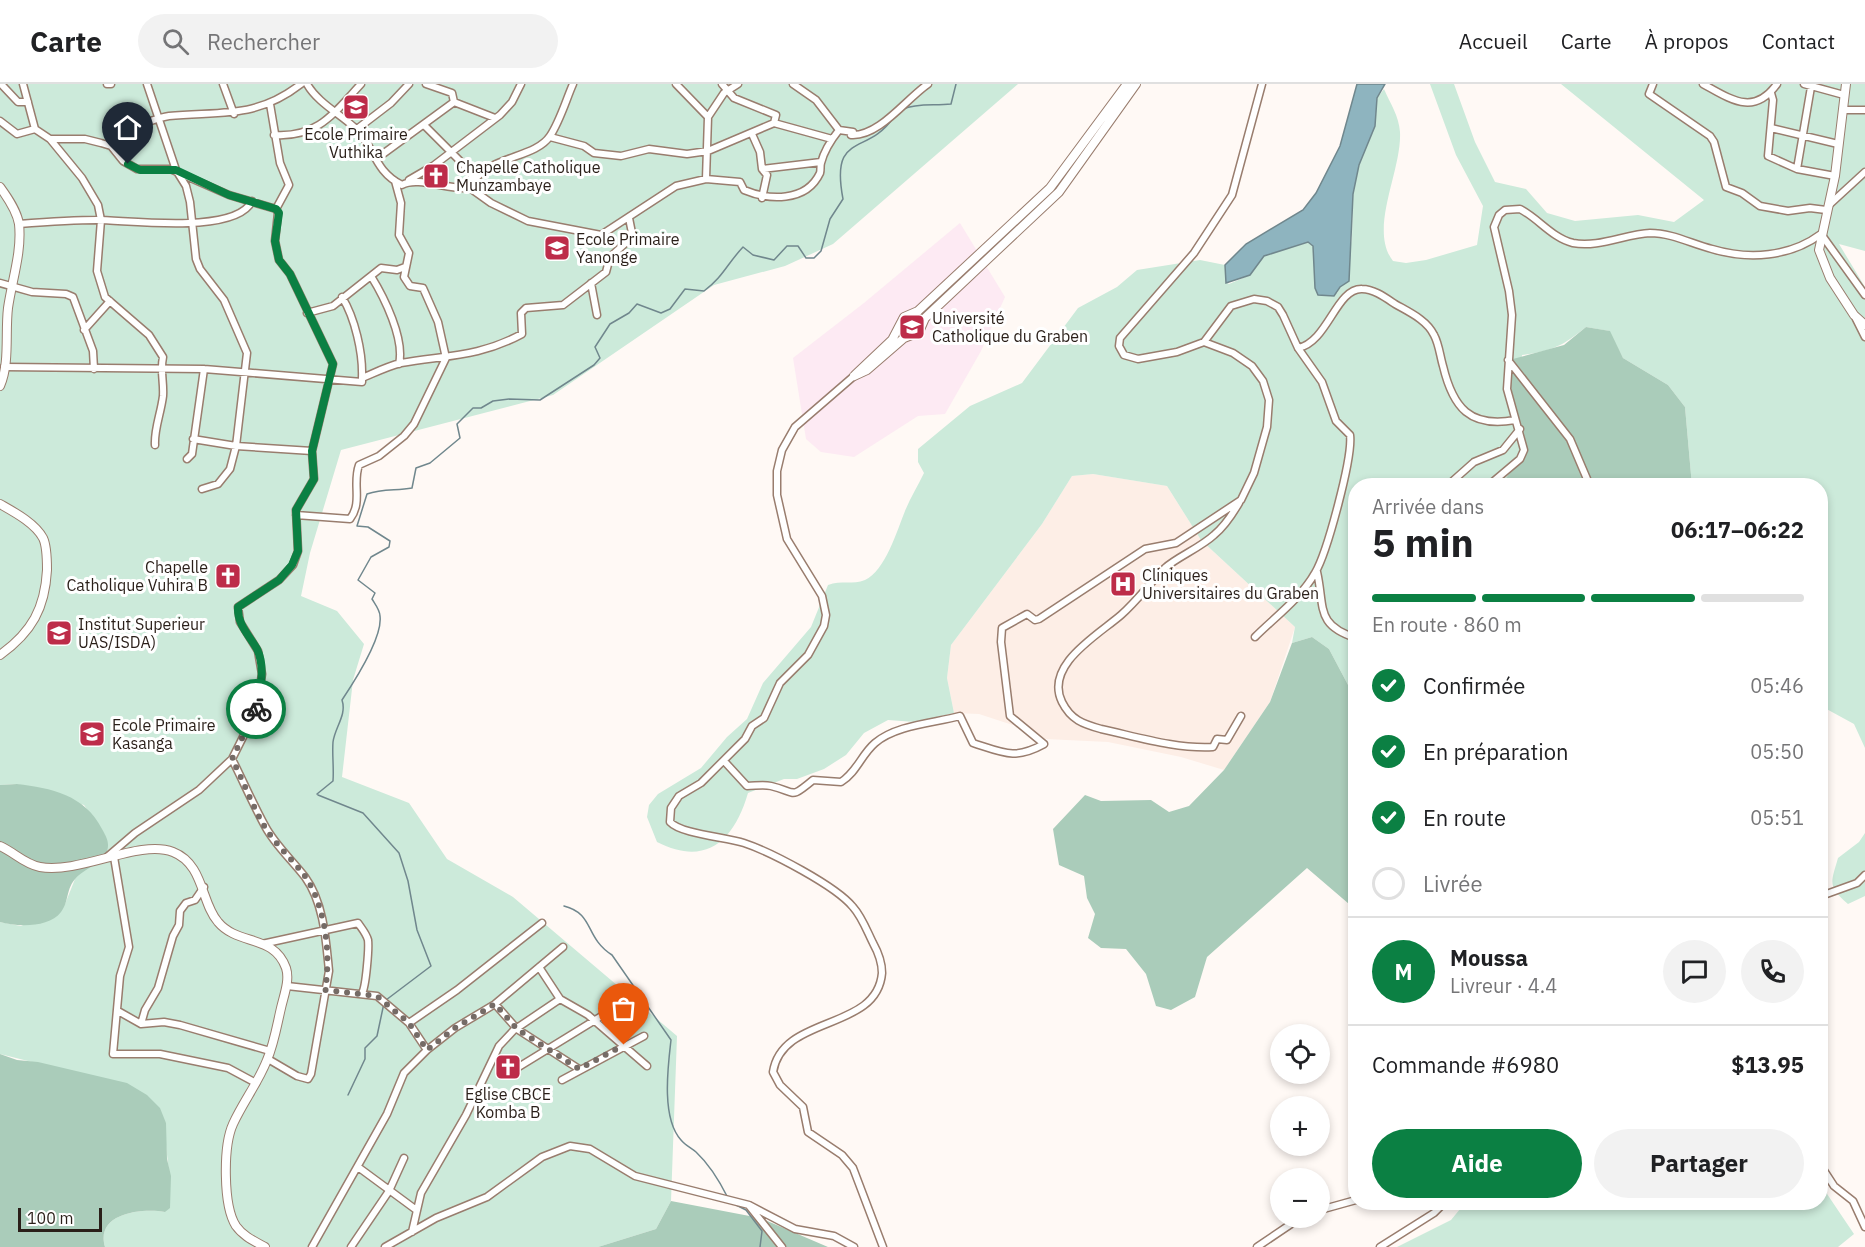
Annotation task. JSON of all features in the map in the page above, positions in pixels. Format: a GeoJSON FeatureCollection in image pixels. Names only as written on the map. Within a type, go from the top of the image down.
{"type":"FeatureCollection","features":[{"type":"Feature","properties":{"kind":"street"},"geometry":{"type":"LineString","coordinates":[[1,84],[18,102],[28,102]]}},
{"type":"Feature","properties":{"kind":"street"},"geometry":{"type":"LineString","coordinates":[[23,84],[35,129],[50,139],[82,178],[98,205],[101,220],[97,271],[103,291],[110,301],[156,343],[163,357],[160,370],[163,380],[163,397],[155,445]]}},
{"type":"Feature","properties":{"kind":"street"},"geometry":{"type":"LineString","coordinates":[[147,84],[176,170],[186,186],[200,269],[224,300],[247,354],[236,446],[230,469],[224,478],[202,489]]}},
{"type":"Feature","properties":{"kind":"street"},"geometry":{"type":"LineString","coordinates":[[223,84],[234,114]]}},
{"type":"Feature","properties":{"kind":"street"},"geometry":{"type":"LineString","coordinates":[[111,146],[122,129],[160,118],[234,114],[250,107],[270,104],[301,84]]}},
{"type":"Feature","properties":{"kind":"street"},"geometry":{"type":"LineString","coordinates":[[307,84],[334,112],[357,129],[387,175],[402,185],[433,166],[495,118],[512,102],[521,84]]}},
{"type":"Feature","properties":{"kind":"street"},"geometry":{"type":"LineString","coordinates":[[274,135],[311,132],[322,125],[362,84]]}},
{"type":"Feature","properties":{"kind":"street"},"geometry":{"type":"LineString","coordinates":[[357,129],[391,103],[409,84]]}},
{"type":"Feature","properties":{"kind":"street"},"geometry":{"type":"LineString","coordinates":[[426,84],[452,93]]}},
{"type":"Feature","properties":{"kind":"street"},"geometry":{"type":"LineString","coordinates":[[453,84],[454,102]]}},
{"type":"Feature","properties":{"kind":"street"},"geometry":{"type":"LineString","coordinates":[[470,188],[473,181],[493,165],[535,147],[550,137],[573,84]]}},
{"type":"Feature","properties":{"kind":"street"},"geometry":{"type":"LineString","coordinates":[[676,84],[708,117]]}},
{"type":"Feature","properties":{"kind":"street"},"geometry":{"type":"LineString","coordinates":[[722,84],[727,92],[752,106],[776,115],[774,123]]}},
{"type":"Feature","properties":{"kind":"street"},"geometry":{"type":"LineString","coordinates":[[706,179],[708,117],[724,93],[738,84]]}},
{"type":"Feature","properties":{"kind":"street"},"geometry":{"type":"LineString","coordinates":[[793,84],[816,100],[839,130],[857,135],[873,129],[892,117],[906,99],[928,84]]}},
{"type":"Feature","properties":{"kind":"street"},"geometry":{"type":"LineString","coordinates":[[901,335],[899,322],[904,317],[918,311],[1050,188],[1126,84]]}},
{"type":"Feature","properties":{"kind":"street"},"geometry":{"type":"LineString","coordinates":[[883,1247],[853,1168],[842,1155],[808,1132],[803,1107],[780,1085],[773,1072],[776,1063],[793,1039],[846,1015],[871,997],[882,971],[878,953],[852,906],[823,885],[759,849],[714,835],[681,830],[670,822],[671,808],[679,796],[694,789],[724,761],[744,739],[752,726],[764,718],[780,683],[808,655],[824,626],[826,615],[822,596],[787,539],[777,495],[777,471],[782,450],[795,427],[901,335],[919,332],[925,318],[1059,192],[1136,84]]}},
{"type":"Feature","properties":{"kind":"street"},"geometry":{"type":"LineString","coordinates":[[1255,637],[1309,583],[1317,572],[1337,504],[1350,441],[1346,430],[1336,421],[1322,382],[1298,348],[1278,307],[1267,301],[1254,299],[1231,306],[1204,342],[1177,352],[1138,359],[1124,355],[1119,346],[1120,338],[1194,253],[1232,195],[1262,84]]}},
{"type":"Feature","properties":{"kind":"street"},"geometry":{"type":"LineString","coordinates":[[1653,84],[1649,94],[1710,136],[1714,142],[1726,188],[1742,193],[1760,206],[1788,211],[1828,208],[1865,172]]}},
{"type":"Feature","properties":{"kind":"street"},"geometry":{"type":"LineString","coordinates":[[1703,84],[1738,102],[1762,101],[1777,84]]}},
{"type":"Feature","properties":{"kind":"street"},"geometry":{"type":"LineString","coordinates":[[1804,84],[1844,94]]}},
{"type":"Feature","properties":{"kind":"street"},"geometry":{"type":"LineString","coordinates":[[1846,84],[1835,176],[1819,250],[1830,278],[1865,337]]}},
{"type":"Feature","properties":{"kind":"street"},"geometry":{"type":"LineString","coordinates":[[1797,169],[1811,87]]}},
{"type":"Feature","properties":{"kind":"street"},"geometry":{"type":"LineString","coordinates":[[1771,93],[1773,100],[1768,156],[1797,169],[1835,176]]}},
{"type":"Feature","properties":{"kind":"street"},"geometry":{"type":"LineString","coordinates":[[376,159],[454,102]]}},
{"type":"Feature","properties":{"kind":"street"},"geometry":{"type":"LineString","coordinates":[[454,102],[495,118]]}},
{"type":"Feature","properties":{"kind":"street"},"geometry":{"type":"LineString","coordinates":[[270,104],[280,163],[289,185],[276,209]]}},
{"type":"Feature","properties":{"kind":"street"},"geometry":{"type":"LineString","coordinates":[[1843,110],[1865,110]]}},
{"type":"Feature","properties":{"kind":"street"},"geometry":{"type":"LineString","coordinates":[[0,121],[17,134],[35,129]]}},
{"type":"Feature","properties":{"kind":"street"},"geometry":{"type":"LineString","coordinates":[[550,137],[609,156],[623,156],[649,149],[687,154],[708,152],[774,123],[831,139]]}},
{"type":"Feature","properties":{"kind":"street"},"geometry":{"type":"LineString","coordinates":[[424,124],[448,153],[471,172],[473,181]]}},
{"type":"Feature","properties":{"kind":"street"},"geometry":{"type":"LineString","coordinates":[[1771,128],[1838,144]]}},
{"type":"Feature","properties":{"kind":"street"},"geometry":{"type":"LineString","coordinates":[[409,180],[451,189],[470,188],[491,203],[544,226],[601,235],[629,218],[665,191],[706,179],[740,182],[744,190],[762,198],[789,198],[808,185],[820,173],[821,162],[831,139],[839,130]]}},
{"type":"Feature","properties":{"kind":"street"},"geometry":{"type":"LineString","coordinates":[[752,134],[760,152],[762,169],[767,175],[762,198]]}},
{"type":"Feature","properties":{"kind":"street"},"geometry":{"type":"LineString","coordinates":[[50,139],[85,139],[111,146],[123,161],[136,169],[176,170],[229,195],[276,209],[279,213],[275,241],[279,260],[290,274],[333,364],[312,451],[314,479],[296,510],[300,540],[292,565],[279,580],[238,607],[240,622],[258,651],[262,674],[256,711],[232,759],[199,790],[135,833],[104,860]]}},
{"type":"Feature","properties":{"kind":"street"},"geometry":{"type":"LineString","coordinates":[[762,169],[821,162]]}},
{"type":"Feature","properties":{"kind":"street"},"geometry":{"type":"LineString","coordinates":[[296,515],[350,519],[358,501],[356,474],[359,465],[379,456],[404,436],[414,424],[446,358],[438,322],[423,288],[410,286],[404,277],[409,253],[399,235],[401,203],[395,181]]}},
{"type":"Feature","properties":{"kind":"street"},"geometry":{"type":"LineString","coordinates":[[0,187],[9,199],[19,224],[18,258],[3,332],[4,367],[0,386]]}},
{"type":"Feature","properties":{"kind":"street"},"geometry":{"type":"LineString","coordinates":[[19,224],[101,220],[192,224],[211,222],[239,213],[249,208],[252,201]]}},
{"type":"Feature","properties":{"kind":"street"},"geometry":{"type":"LineString","coordinates":[[1497,478],[1520,459],[1524,444],[1507,389],[1512,315],[1509,291],[1494,227],[1499,215],[1505,210],[1520,209],[1540,224],[1574,243],[1585,244],[1660,233],[1713,250],[1751,256],[1772,254],[1809,243],[1821,234]]}},
{"type":"Feature","properties":{"kind":"street"},"geometry":{"type":"LineString","coordinates":[[362,378],[399,364],[491,349],[511,336],[522,334],[521,313],[526,308],[563,305],[606,273],[610,257],[629,240],[632,233],[629,218]]}},
{"type":"Feature","properties":{"kind":"street"},"geometry":{"type":"LineString","coordinates":[[1821,234],[1865,294]]}},
{"type":"Feature","properties":{"kind":"street"},"geometry":{"type":"LineString","coordinates":[[1809,243],[1819,250]]}},
{"type":"Feature","properties":{"kind":"street"},"geometry":{"type":"LineString","coordinates":[[307,313],[333,306],[384,267],[397,270],[405,267]]}},
{"type":"Feature","properties":{"kind":"street"},"geometry":{"type":"LineString","coordinates":[[371,276],[395,329],[402,353],[399,364]]}},
{"type":"Feature","properties":{"kind":"street"},"geometry":{"type":"LineString","coordinates":[[0,283],[32,292],[66,294],[73,297],[93,351],[94,369]]}},
{"type":"Feature","properties":{"kind":"street"},"geometry":{"type":"LineString","coordinates":[[591,283],[597,315]]}},
{"type":"Feature","properties":{"kind":"street"},"geometry":{"type":"LineString","coordinates":[[1298,348],[1318,337],[1347,295],[1363,288],[1373,291],[1417,316],[1434,334],[1444,372],[1462,409],[1480,421],[1497,423],[1515,420]]}},
{"type":"Feature","properties":{"kind":"street"},"geometry":{"type":"LineString","coordinates":[[4,367],[204,369],[362,382],[362,359],[352,327],[351,312],[342,297]]}},
{"type":"Feature","properties":{"kind":"street"},"geometry":{"type":"LineString","coordinates":[[84,330],[110,301]]}},
{"type":"Feature","properties":{"kind":"street"},"geometry":{"type":"LineString","coordinates":[[918,311],[925,318]]}},
{"type":"Feature","properties":{"kind":"street"},"geometry":{"type":"LineString","coordinates":[[1854,315],[1865,325]]}},
{"type":"Feature","properties":{"kind":"street"},"geometry":{"type":"LineString","coordinates":[[1204,342],[1233,353],[1252,366],[1263,381],[1269,400],[1267,428],[1254,473],[1229,520],[1215,535],[1187,556],[1167,566],[1121,615],[1089,639],[1065,665],[1059,696],[1066,712],[1082,724],[1150,741],[1197,747],[1213,747],[1217,740],[1227,740],[1241,716]]}},
{"type":"Feature","properties":{"kind":"street"},"geometry":{"type":"LineString","coordinates":[[1508,360],[1570,439],[1587,478]]}},
{"type":"Feature","properties":{"kind":"street"},"geometry":{"type":"LineString","coordinates":[[187,459],[192,454],[204,369]]}},
{"type":"Feature","properties":{"kind":"street"},"geometry":{"type":"LineString","coordinates":[[1456,478],[1474,462],[1503,450],[1520,429]]}},
{"type":"Feature","properties":{"kind":"street"},"geometry":{"type":"LineString","coordinates":[[193,439],[236,446],[312,451]]}},
{"type":"Feature","properties":{"kind":"street"},"geometry":{"type":"LineString","coordinates":[[724,761],[747,786],[772,786],[795,794],[813,780],[841,782],[857,768],[876,741],[892,733],[960,716],[973,743],[1004,753],[1025,754],[1044,744],[1010,716],[1001,642],[1002,628],[1027,614],[1035,620],[1040,619],[1145,549],[1176,543],[1241,500]]}},
{"type":"Feature","properties":{"kind":"street"},"geometry":{"type":"LineString","coordinates":[[0,504],[16,513],[43,538],[47,562],[46,594],[34,622],[13,646],[0,654]]}},
{"type":"Feature","properties":{"kind":"street"},"geometry":{"type":"LineString","coordinates":[[1317,572],[1324,616],[1336,631],[1348,635]]}},
{"type":"Feature","properties":{"kind":"street"},"geometry":{"type":"LineString","coordinates":[[118,1011],[141,1024],[164,1022],[269,1055],[297,1076],[309,1077],[329,971],[319,909],[306,878],[265,827],[232,759]]}},
{"type":"Feature","properties":{"kind":"street"},"geometry":{"type":"LineString","coordinates":[[0,846],[29,864],[40,867],[73,868],[144,851],[173,852],[184,859],[204,886],[210,912],[226,931],[274,947],[286,968],[287,986],[269,1055],[231,1126],[227,1147],[227,1195],[235,1224],[243,1235],[265,1247]]}},
{"type":"Feature","properties":{"kind":"street"},"geometry":{"type":"LineString","coordinates":[[114,857],[129,947],[120,976],[118,1011],[114,1021],[113,1054],[160,1054],[228,1068],[256,1083]]}},
{"type":"Feature","properties":{"kind":"street"},"geometry":{"type":"LineString","coordinates":[[1828,894],[1857,884],[1865,875]]}},
{"type":"Feature","properties":{"kind":"street"},"geometry":{"type":"LineString","coordinates":[[141,1024],[145,1010],[158,988],[173,936],[179,925],[180,911],[186,903],[195,900],[204,886]]}},
{"type":"Feature","properties":{"kind":"street"},"geometry":{"type":"LineString","coordinates":[[262,944],[358,923],[365,932],[368,943],[365,962],[366,987],[362,993]]}},
{"type":"Feature","properties":{"kind":"street"},"geometry":{"type":"LineString","coordinates":[[409,1023],[457,990],[542,923]]}},
{"type":"Feature","properties":{"kind":"street"},"geometry":{"type":"LineString","coordinates":[[312,1247],[387,1114],[404,1073],[427,1050],[455,1028],[495,1004],[563,947]]}},
{"type":"Feature","properties":{"kind":"street"},"geometry":{"type":"LineString","coordinates":[[539,967],[560,999],[588,1015],[592,1021],[647,1066]]}},
{"type":"Feature","properties":{"kind":"street"},"geometry":{"type":"LineString","coordinates":[[287,986],[362,993],[384,1001],[409,1023],[427,1050]]}},
{"type":"Feature","properties":{"kind":"street"},"geometry":{"type":"LineString","coordinates":[[517,1068],[631,998]]}},
{"type":"Feature","properties":{"kind":"street"},"geometry":{"type":"LineString","coordinates":[[412,1232],[417,1217],[415,1209],[421,1193],[484,1080],[500,1046],[517,1029],[560,999]]}},
{"type":"Feature","properties":{"kind":"street"},"geometry":{"type":"LineString","coordinates":[[495,1004],[517,1029],[579,1069]]}},
{"type":"Feature","properties":{"kind":"street"},"geometry":{"type":"LineString","coordinates":[[562,1080],[644,1036]]}},
{"type":"Feature","properties":{"kind":"street"},"geometry":{"type":"LineString","coordinates":[[385,1247],[464,1205],[487,1197],[542,1157],[570,1146],[590,1149],[635,1176],[749,1205],[795,1229],[834,1236],[854,1247]]}},
{"type":"Feature","properties":{"kind":"street"},"geometry":{"type":"LineString","coordinates":[[351,1247],[389,1191],[404,1158]]}},
{"type":"Feature","properties":{"kind":"street"},"geometry":{"type":"LineString","coordinates":[[358,1167],[415,1209]]}},
{"type":"Feature","properties":{"kind":"street"},"geometry":{"type":"LineString","coordinates":[[1828,1177],[1834,1186],[1853,1201],[1865,1227]]}},
{"type":"Feature","properties":{"kind":"street"},"geometry":{"type":"LineString","coordinates":[[1330,1207],[1348,1202]]}},
{"type":"Feature","properties":{"kind":"street"},"geometry":{"type":"LineString","coordinates":[[749,1205],[782,1247]]}},
{"type":"Feature","properties":{"kind":"street"},"geometry":{"type":"LineString","coordinates":[[1380,1247],[1437,1210]]}},
{"type":"Feature","properties":{"kind":"street"},"geometry":{"type":"LineString","coordinates":[[1257,1247],[1285,1228]]}},
{"type":"Feature","properties":{"kind":"shaded area","name":"Université Catholique du Graben"},"geometry":{"type":"Polygon","coordinates":[[[960,223],[1005,297],[981,351],[945,414],[918,416],[854,457],[821,452],[806,439],[793,358],[864,303],[960,223]]]}},
{"type":"Feature","properties":{"kind":"shaded area","name":"Cliniques Universitaires du Graben"},"geometry":{"type":"Polygon","coordinates":[[[1093,474],[1167,486],[1201,540],[1295,627],[1270,702],[1224,770],[1181,757],[1108,742],[1046,739],[1028,730],[979,714],[954,713],[947,678],[951,645],[1042,524],[1072,476],[1093,474]]]}},
{"type":"Feature","properties":{"kind":"green space"},"geometry":{"type":"Polygon","coordinates":[[[0,84],[1018,84],[833,244],[785,266],[714,285],[553,395],[341,450],[310,553],[301,596],[337,611],[364,644],[353,680],[342,777],[409,803],[447,859],[513,897],[677,1036],[671,1201],[656,1229],[598,1247],[105,1247],[104,1236],[107,1227],[114,1220],[133,1212],[165,1212],[169,1189],[166,1123],[72,1072],[0,1054],[0,922],[21,926],[65,904],[75,879],[105,835],[84,805],[17,784],[0,785],[0,84]]]}},
{"type":"Feature","properties":{"kind":"green space"},"geometry":{"type":"Polygon","coordinates":[[[1430,84],[1454,84],[1475,142],[1495,182],[1526,189],[1547,213],[1575,221],[1638,215],[1674,222],[1704,200],[1561,84],[1865,84],[1865,251],[1839,244],[1865,287],[1865,748],[1854,724],[1828,710],[1828,478],[1691,478],[1685,407],[1668,385],[1623,358],[1609,331],[1586,327],[1557,347],[1522,355],[1516,414],[1526,451],[1506,478],[1348,478],[1348,685],[1329,649],[1312,637],[1292,643],[1295,627],[1201,540],[1167,486],[1093,474],[1072,476],[1042,524],[951,645],[947,678],[954,713],[915,722],[888,720],[864,733],[846,755],[824,769],[797,779],[784,779],[748,793],[735,824],[716,845],[690,852],[657,842],[647,817],[649,805],[658,794],[701,768],[727,737],[747,719],[763,683],[811,627],[828,585],[865,580],[879,568],[924,473],[918,462],[918,449],[970,406],[1022,383],[1078,308],[1117,287],[1137,270],[1200,260],[1225,265],[1226,282],[1229,284],[1250,275],[1264,256],[1308,242],[1313,246],[1316,292],[1337,293],[1346,283],[1352,236],[1353,194],[1359,165],[1375,126],[1377,98],[1384,89],[1396,115],[1400,132],[1384,233],[1386,248],[1393,261],[1406,263],[1426,260],[1477,245],[1483,206],[1456,155],[1430,84]]]}},
{"type":"Feature","properties":{"kind":"green space"},"geometry":{"type":"Polygon","coordinates":[[[1586,327],[1610,331],[1623,358],[1668,385],[1685,407],[1691,478],[1506,478],[1526,451],[1510,383],[1513,359],[1564,345],[1586,327]]]}},
{"type":"Feature","properties":{"kind":"green space"},"geometry":{"type":"Polygon","coordinates":[[[1312,637],[1329,649],[1348,685],[1348,903],[1307,868],[1207,957],[1195,997],[1171,1010],[1156,1006],[1146,974],[1126,949],[1101,948],[1088,938],[1095,914],[1087,898],[1084,876],[1059,865],[1053,829],[1085,795],[1101,801],[1151,800],[1169,812],[1189,806],[1224,770],[1270,702],[1292,643],[1312,637]]]}},
{"type":"Feature","properties":{"kind":"green space"},"geometry":{"type":"Polygon","coordinates":[[[17,784],[54,791],[77,801],[95,817],[108,842],[105,855],[73,882],[61,912],[41,924],[15,925],[0,922],[0,785],[17,784]]]}},
{"type":"Feature","properties":{"kind":"green space"},"geometry":{"type":"Polygon","coordinates":[[[1865,833],[1865,896],[1848,904],[1832,884],[1834,873],[1838,858],[1859,842],[1865,833]]]}},
{"type":"Feature","properties":{"kind":"green space"},"geometry":{"type":"Polygon","coordinates":[[[0,1054],[17,1060],[38,1062],[127,1083],[147,1095],[160,1108],[166,1123],[167,1159],[171,1176],[170,1208],[165,1212],[133,1212],[114,1220],[107,1227],[104,1236],[105,1247],[0,1247],[0,1054]]]}},
{"type":"Feature","properties":{"kind":"green space"},"geometry":{"type":"Polygon","coordinates":[[[1828,1195],[1854,1234],[1838,1247],[1397,1247],[1451,1220],[1459,1210],[1828,1210],[1828,1195]]]}},
{"type":"Feature","properties":{"kind":"green space"},"geometry":{"type":"Polygon","coordinates":[[[671,1201],[760,1218],[828,1247],[598,1247],[656,1229],[671,1201]]]}},
{"type":"Feature","properties":{"kind":"water"},"geometry":{"type":"Polygon","coordinates":[[[1357,84],[1385,84],[1377,98],[1375,126],[1359,165],[1353,194],[1349,281],[1340,287],[1334,296],[1318,295],[1315,288],[1313,246],[1308,242],[1264,256],[1250,275],[1226,283],[1225,265],[1246,244],[1303,210],[1316,193],[1340,146],[1357,84]]]}},
{"type":"Feature","properties":{"kind":"waterway"},"geometry":{"type":"LineString","coordinates":[[903,109],[920,105],[951,104],[956,84]]}},
{"type":"Feature","properties":{"kind":"waterway"},"geometry":{"type":"LineString","coordinates":[[317,794],[333,781],[333,742],[342,716],[342,700],[367,660],[380,625],[379,612],[372,599],[375,593],[358,580],[371,557],[389,547],[390,541],[368,527],[357,526],[367,494],[412,488],[416,468],[430,463],[460,438],[457,424],[473,408],[481,408],[493,401],[509,399],[540,400],[594,365],[600,358],[595,347],[610,324],[629,313],[637,304],[661,313],[670,309],[685,289],[704,291],[743,247],[753,255],[774,260],[787,246],[798,246],[806,258],[814,258],[821,251],[830,219],[843,199],[840,178],[846,154],[853,147],[883,130],[893,118]]}},
{"type":"Feature","properties":{"kind":"waterway"},"geometry":{"type":"LineString","coordinates":[[318,795],[363,813],[399,853],[408,881],[417,930],[431,966],[386,1000]]}},
{"type":"Feature","properties":{"kind":"waterway"},"geometry":{"type":"LineString","coordinates":[[564,906],[581,914],[597,941],[612,955],[671,1040],[667,1092],[671,1119],[683,1142],[706,1162],[728,1198]]}},
{"type":"Feature","properties":{"kind":"waterway"},"geometry":{"type":"LineString","coordinates":[[348,1095],[365,1059],[365,1048],[377,1036],[384,1003]]}},
{"type":"Feature","properties":{"kind":"waterway"},"geometry":{"type":"LineString","coordinates":[[736,1205],[746,1210],[762,1231],[760,1247]]}},
{"type":"Feature","properties":{"kind":"way so far"},"geometry":{"type":"LineString","coordinates":[[256,709],[232,759],[265,827],[306,878],[314,894],[322,920],[328,961],[329,971],[325,990],[377,996],[409,1023],[427,1050],[455,1028],[495,1004],[517,1029],[579,1069],[624,1045]]}},
{"type":"Feature","properties":{"kind":"place","name":"Ecole Primaire Vuthika"},"geometry":{"type":"Point","coordinates":[356,107]}},
{"type":"Feature","properties":{"kind":"place","name":"Chapelle Catholique Munzambaye"},"geometry":{"type":"Point","coordinates":[436,176]}},
{"type":"Feature","properties":{"kind":"place","name":"Ecole Primaire Yanonge"},"geometry":{"type":"Point","coordinates":[557,248]}},
{"type":"Feature","properties":{"kind":"place","name":"Université Catholique du Graben"},"geometry":{"type":"Point","coordinates":[912,327]}},
{"type":"Feature","properties":{"kind":"place","name":"Chapelle Catholique Vuhira B"},"geometry":{"type":"Point","coordinates":[228,576]}},
{"type":"Feature","properties":{"kind":"place","name":"Cliniques Universitaires du Graben"},"geometry":{"type":"Point","coordinates":[1123,584]}},
{"type":"Feature","properties":{"kind":"place","name":"Institut Superieur UAS/ISDA)"},"geometry":{"type":"Point","coordinates":[59,633]}},
{"type":"Feature","properties":{"kind":"place","name":"Ecole Primaire Kasanga"},"geometry":{"type":"Point","coordinates":[92,734]}},
{"type":"Feature","properties":{"kind":"place","name":"Eglise CBCE Komba B"},"geometry":{"type":"Point","coordinates":[508,1067]}},
{"type":"Feature","properties":{"kind":"route"},"geometry":{"type":"LineString","coordinates":[[128,164],[140,170],[164,168],[176,170],[216,190],[276,209],[279,213],[275,241],[279,260],[290,274],[333,364],[312,451],[311,466],[314,479],[296,510],[300,540],[298,551],[292,565],[279,580],[249,597],[238,607],[240,622],[258,651],[262,674],[256,709]]}}]}
